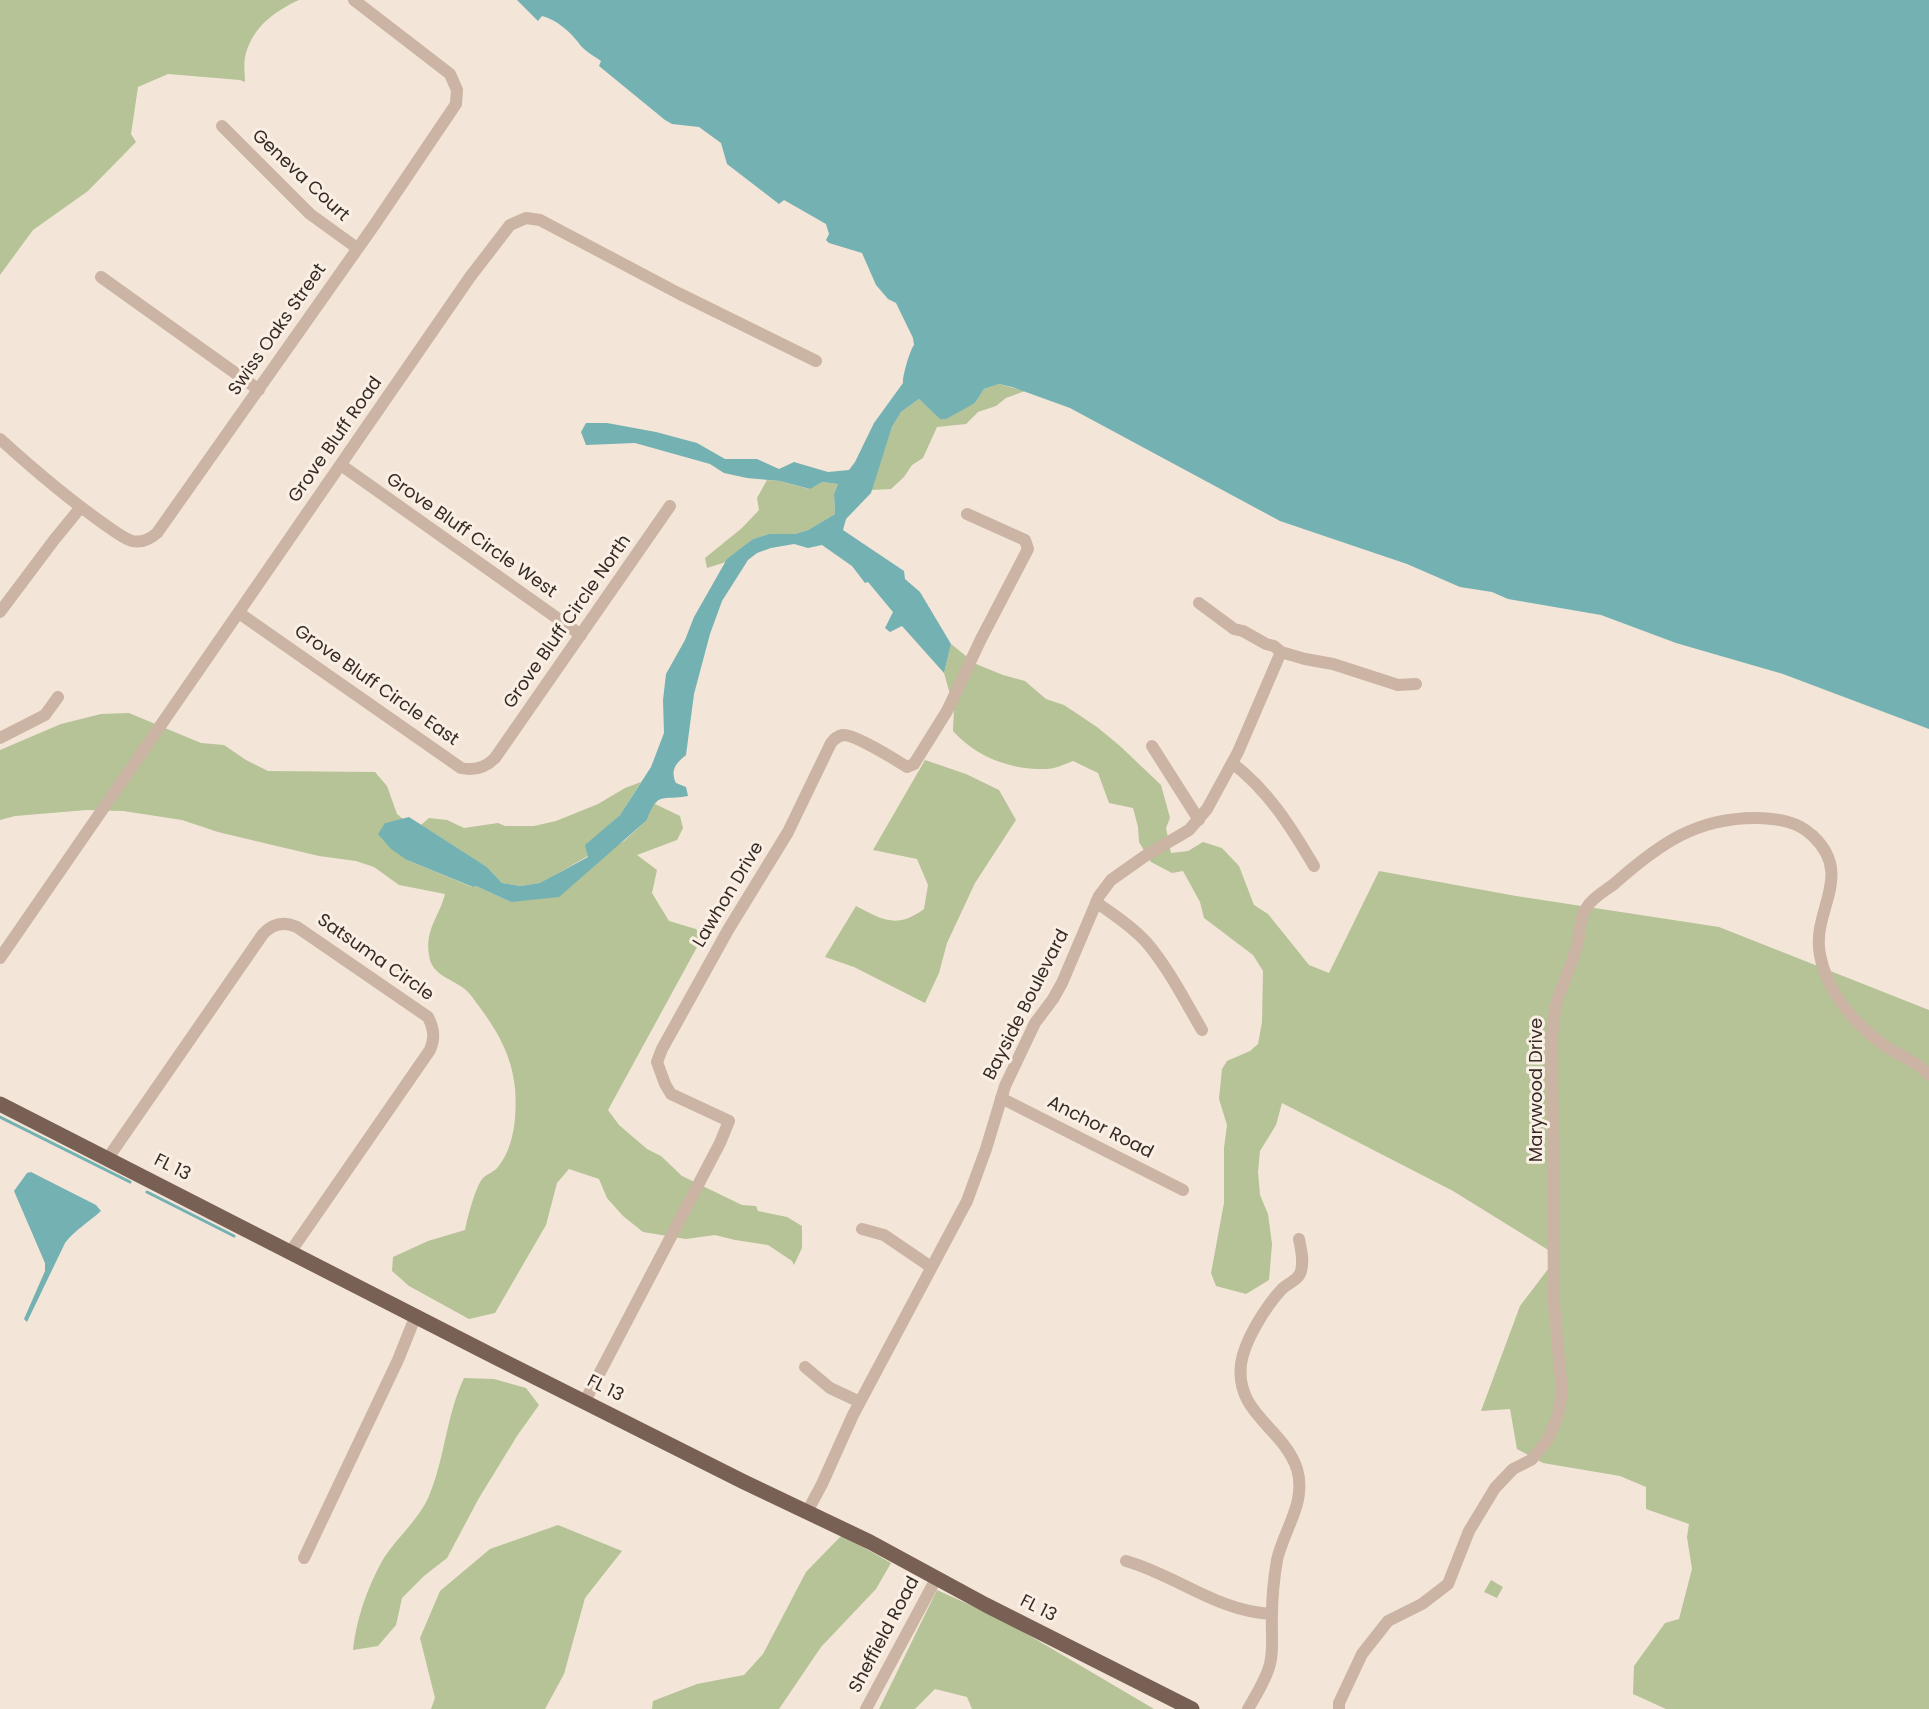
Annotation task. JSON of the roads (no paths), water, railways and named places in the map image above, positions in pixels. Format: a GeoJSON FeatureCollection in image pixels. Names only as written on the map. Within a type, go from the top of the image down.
{"type":"FeatureCollection","features":[{"type":"Feature","properties":{"kind":"main road","name":"FL 13"},"geometry":{"type":"LineString","coordinates":[[0,1104],[495,1357],[937,1577],[986,1605],[1192,1709]]}},
{"type":"Feature","properties":{"kind":"street","name":"Swiss Oaks Street"},"geometry":{"type":"LineString","coordinates":[[0,439],[81,507],[128,540],[136,542],[151,538],[157,533],[259,390],[456,104],[455,82],[446,71],[354,0]]}},
{"type":"Feature","properties":{"kind":"street","name":"Geneva Court"},"geometry":{"type":"LineString","coordinates":[[222,126],[310,214],[357,248]]}},
{"type":"Feature","properties":{"kind":"street","name":"Grove Bluff Road"},"geometry":{"type":"LineString","coordinates":[[0,958],[477,268],[510,225],[526,218],[540,220],[678,293],[816,361]]}},
{"type":"Feature","properties":{"kind":"street"},"geometry":{"type":"LineString","coordinates":[[100,277],[259,390]]}},
{"type":"Feature","properties":{"kind":"street","name":"Grove Bluff Circle West"},"geometry":{"type":"LineString","coordinates":[[341,465],[581,635]]}},
{"type":"Feature","properties":{"kind":"street","name":"Grove Bluff Circle North"},"geometry":{"type":"LineString","coordinates":[[495,758],[670,506]]}},
{"type":"Feature","properties":{"kind":"street"},"geometry":{"type":"LineString","coordinates":[[0,612],[81,507]]}},
{"type":"Feature","properties":{"kind":"street","name":"Lawhon Drive"},"geometry":{"type":"LineString","coordinates":[[585,1401],[720,1143],[729,1121],[670,1094],[657,1062],[662,1049],[728,930],[788,832],[831,743],[835,739],[846,736],[907,766],[914,764],[947,711],[1028,549],[1025,540],[967,514]]}},
{"type":"Feature","properties":{"kind":"street"},"geometry":{"type":"LineString","coordinates":[[1199,603],[1234,629],[1243,631],[1266,645],[1274,646],[1281,652],[1333,664],[1398,685],[1416,684]]}},
{"type":"Feature","properties":{"kind":"street","name":"Grove Bluff Circle East"},"geometry":{"type":"LineString","coordinates":[[238,613],[461,768],[476,770],[490,764],[495,758]]}},
{"type":"Feature","properties":{"kind":"street","name":"Bayside Boulevard"},"geometry":{"type":"LineString","coordinates":[[807,1512],[860,1402],[967,1201],[1001,1098],[1019,1054],[1035,1023],[1062,983],[1104,887],[1145,856],[1180,837],[1199,820],[1232,763],[1281,652]]}},
{"type":"Feature","properties":{"kind":"street"},"geometry":{"type":"LineString","coordinates":[[0,738],[45,715],[58,697]]}},
{"type":"Feature","properties":{"kind":"street"},"geometry":{"type":"LineString","coordinates":[[1152,746],[1199,820]]}},
{"type":"Feature","properties":{"kind":"street"},"geometry":{"type":"LineString","coordinates":[[1232,763],[1272,801],[1314,866]]}},
{"type":"Feature","properties":{"kind":"street","name":"Marywood Drive"},"geometry":{"type":"LineString","coordinates":[[1339,1709],[1339,1703],[1362,1654],[1388,1621],[1422,1604],[1448,1584],[1469,1531],[1495,1488],[1513,1469],[1531,1460],[1552,1431],[1558,1415],[1562,1392],[1554,1304],[1552,1037],[1557,1002],[1579,939],[1580,921],[1587,905],[1641,860],[1678,835],[1694,828],[1729,819],[1746,818],[1775,819],[1800,826],[1820,843],[1830,867],[1830,894],[1819,931],[1820,958],[1825,975],[1839,999],[1862,1027],[1889,1049],[1918,1064],[1929,1075]]}},
{"type":"Feature","properties":{"kind":"street"},"geometry":{"type":"LineString","coordinates":[[1096,903],[1135,931],[1148,944],[1170,974],[1202,1030]]}},
{"type":"Feature","properties":{"kind":"street","name":"Satsuma Circle"},"geometry":{"type":"LineString","coordinates":[[108,1158],[263,934],[275,925],[290,924],[297,927],[428,1017],[433,1026],[434,1037],[430,1050],[291,1251]]}},
{"type":"Feature","properties":{"kind":"street","name":"Anchor Road"},"geometry":{"type":"LineString","coordinates":[[1001,1098],[1184,1190]]}},
{"type":"Feature","properties":{"kind":"street"},"geometry":{"type":"LineString","coordinates":[[862,1229],[884,1235],[931,1267]]}},
{"type":"Feature","properties":{"kind":"street"},"geometry":{"type":"LineString","coordinates":[[1248,1709],[1269,1667],[1272,1655],[1272,1614],[1278,1559],[1296,1509],[1299,1485],[1298,1472],[1287,1448],[1248,1404],[1241,1382],[1241,1364],[1249,1341],[1274,1299],[1284,1287],[1296,1279],[1301,1271],[1299,1239]]}},
{"type":"Feature","properties":{"kind":"street"},"geometry":{"type":"LineString","coordinates":[[304,1558],[398,1360],[416,1316]]}},
{"type":"Feature","properties":{"kind":"street"},"geometry":{"type":"LineString","coordinates":[[805,1367],[830,1388],[860,1402]]}},
{"type":"Feature","properties":{"kind":"street"},"geometry":{"type":"LineString","coordinates":[[1126,1561],[1171,1578],[1221,1603],[1244,1611],[1272,1614]]}},
{"type":"Feature","properties":{"kind":"street","name":"Sheffield Road"},"geometry":{"type":"LineString","coordinates":[[866,1709],[937,1577]]}},
{"type":"Feature","properties":{"kind":"water"},"geometry":{"type":"Polygon","coordinates":[[[517,0],[1929,0],[1929,729],[1783,674],[1676,643],[1601,615],[1508,599],[1492,592],[1460,587],[1407,564],[1280,521],[1070,408],[999,384],[984,389],[975,403],[946,419],[940,419],[919,399],[901,412],[892,427],[871,493],[846,519],[843,530],[904,571],[905,579],[920,592],[951,644],[944,673],[902,626],[890,632],[885,628],[893,612],[852,566],[822,545],[808,548],[794,544],[771,548],[757,553],[748,560],[722,601],[710,634],[694,694],[686,755],[674,771],[676,783],[686,787],[688,796],[662,799],[654,804],[647,820],[559,897],[511,902],[407,860],[391,849],[378,834],[385,823],[409,817],[487,867],[502,883],[521,886],[540,883],[588,857],[585,845],[620,815],[651,767],[664,733],[663,700],[666,674],[685,640],[694,617],[727,559],[753,539],[769,534],[795,534],[808,530],[835,514],[834,494],[838,484],[822,482],[810,489],[780,481],[747,478],[724,473],[710,464],[635,443],[586,445],[581,432],[586,423],[607,423],[656,432],[697,443],[725,459],[757,459],[779,469],[794,462],[828,472],[849,470],[874,423],[903,383],[910,352],[914,345],[913,338],[896,303],[888,299],[876,285],[862,253],[829,243],[826,240],[829,234],[826,224],[784,200],[779,204],[727,164],[721,143],[699,127],[672,124],[665,120],[599,66],[601,61],[583,48],[562,26],[542,16],[538,21],[517,0]]]}},
{"type":"Feature","properties":{"kind":"water"},"geometry":{"type":"Polygon","coordinates":[[[31,1172],[96,1205],[101,1211],[65,1243],[27,1322],[24,1319],[45,1271],[45,1263],[14,1191],[27,1173],[31,1172]]]}},
{"type":"Feature","properties":{"kind":"waterway"},"geometry":{"type":"LineString","coordinates":[[0,1117],[130,1182]]}},
{"type":"Feature","properties":{"kind":"waterway"},"geometry":{"type":"LineString","coordinates":[[147,1192],[234,1236]]}}]}
